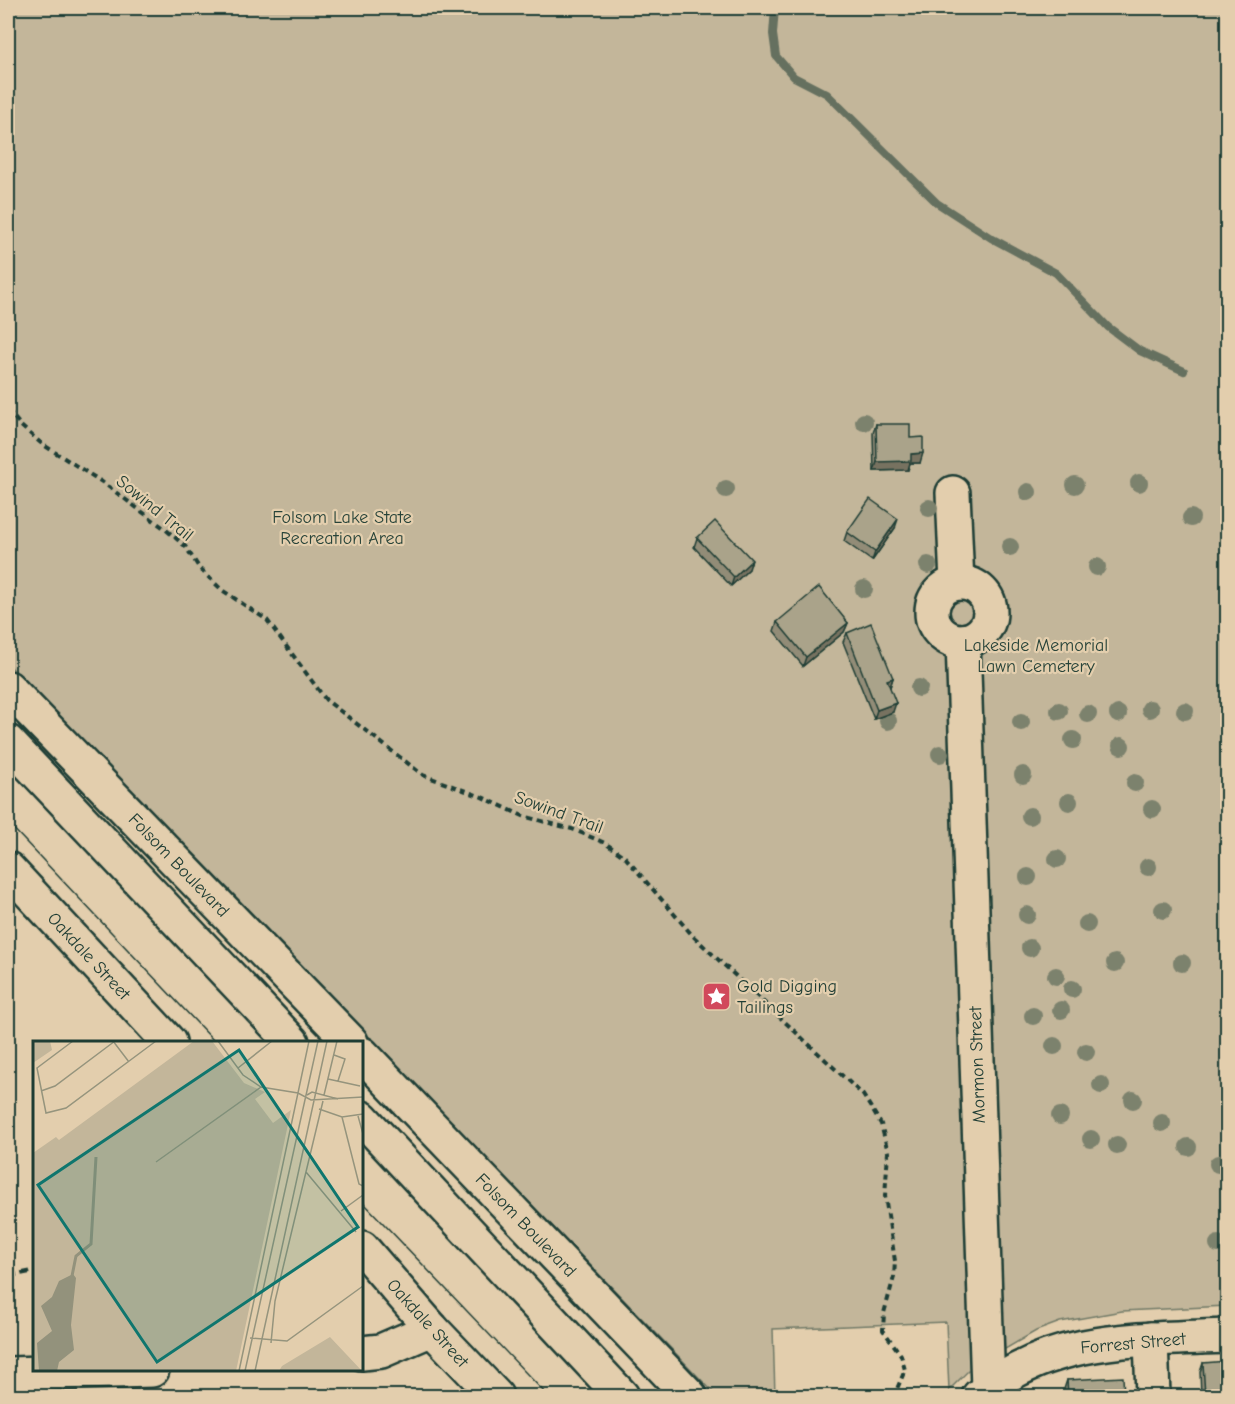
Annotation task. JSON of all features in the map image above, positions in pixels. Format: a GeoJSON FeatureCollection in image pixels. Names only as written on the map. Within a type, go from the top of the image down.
{"type":"FeatureCollection","features":[{"type":"Feature","properties":{"kind":"main road","name":"Mormon Street"},"geometry":{"type":"LineString","coordinates":[[953,493],[957,583],[974,585],[982,590],[991,608],[991,618],[981,634],[963,641],[983,1273],[983,1393]]}},
{"type":"Feature","properties":{"kind":"main road","name":"Folsom Boulevard"},"geometry":{"type":"LineString","coordinates":[[8,688],[350,1041]]}},
{"type":"Feature","properties":{"kind":"main road"},"geometry":{"type":"LineString","coordinates":[[8,742],[290,1041]]}},
{"type":"Feature","properties":{"kind":"main road","name":"Oakdale Street"},"geometry":{"type":"LineString","coordinates":[[8,869],[169,1041]]}},
{"type":"Feature","properties":{"kind":"main road","name":"Folsom Boulevard"},"geometry":{"type":"LineString","coordinates":[[363,1055],[690,1396]]}},
{"type":"Feature","properties":{"kind":"main road"},"geometry":{"type":"LineString","coordinates":[[363,1119],[622,1396]]}},
{"type":"Feature","properties":{"kind":"main road","name":"Oakdale Street"},"geometry":{"type":"LineString","coordinates":[[363,1249],[432,1329],[496,1396]]}},
{"type":"Feature","properties":{"kind":"main road"},"geometry":{"type":"LineString","coordinates":[[363,1353],[381,1351],[432,1329]]}},
{"type":"Feature","properties":{"kind":"main road","name":"Forrest Street"},"geometry":{"type":"LineString","coordinates":[[983,1393],[1025,1365],[1098,1342],[1227,1336]]}},
{"type":"Feature","properties":{"kind":"main road"},"geometry":{"type":"LineString","coordinates":[[1151,1339],[1153,1396]]}},
{"type":"Feature","properties":{"kind":"main road"},"geometry":{"type":"LineString","coordinates":[[8,1374],[140,1379]]}},
{"type":"Feature","properties":{"kind":"path","name":"Sowind Trail"},"geometry":{"type":"LineString","coordinates":[[8,410],[21,426],[42,444],[102,482],[185,546],[200,569],[222,590],[267,620],[326,700],[423,775],[482,797],[523,816],[572,829],[594,838],[625,857],[693,936],[863,1095],[881,1124],[888,1152],[885,1196],[895,1261],[894,1277],[884,1313],[883,1330],[901,1355],[905,1370],[894,1396]]}},
{"type":"Feature","properties":{"kind":"green space","name":"Folsom Lake State Recreation Area"},"geometry":{"type":"Polygon","coordinates":[[[8,8],[1227,8],[1227,1306],[1122,1311],[1060,1322],[1036,1331],[969,1370],[949,1390],[946,1322],[773,1329],[775,1396],[717,1396],[8,664],[8,8]]]}},
{"type":"Feature","properties":{"kind":"building"},"geometry":{"type":"Polygon","coordinates":[[[876,424],[910,424],[910,438],[923,437],[923,453],[911,454],[911,461],[877,462],[876,424]]]}},
{"type":"Feature","properties":{"kind":"building"},"geometry":{"type":"Polygon","coordinates":[[[870,499],[898,519],[875,552],[847,532],[870,499]]]}},
{"type":"Feature","properties":{"kind":"building"},"geometry":{"type":"Polygon","coordinates":[[[715,521],[752,560],[734,577],[697,538],[715,521]]]}},
{"type":"Feature","properties":{"kind":"building"},"geometry":{"type":"Polygon","coordinates":[[[819,587],[848,623],[806,657],[777,622],[819,587]]]}},
{"type":"Feature","properties":{"kind":"building"},"geometry":{"type":"Polygon","coordinates":[[[871,623],[893,678],[887,680],[896,703],[877,710],[847,633],[871,623]]]}},
{"type":"Feature","properties":{"kind":"building"},"geometry":{"type":"Polygon","coordinates":[[[1227,1361],[1227,1396],[1205,1396],[1203,1363],[1227,1361]]]}},
{"type":"Feature","properties":{"kind":"building"},"geometry":{"type":"Polygon","coordinates":[[[1123,1377],[1124,1396],[1047,1396],[1068,1395],[1067,1380],[1123,1377]]]}},
{"type":"Feature","properties":{"kind":"waterway"},"geometry":{"type":"LineString","coordinates":[[775,8],[773,34],[776,56],[794,77],[827,94],[937,203],[991,238],[1056,273],[1108,327],[1140,351],[1184,371]]}},
{"type":"Feature","properties":{"kind":"tram line"},"geometry":{"type":"LineString","coordinates":[[8,823],[214,1041]]}},
{"type":"Feature","properties":{"kind":"tram line"},"geometry":{"type":"LineString","coordinates":[[363,1202],[548,1396]]}},
{"type":"Feature","properties":{"kind":"railway"},"geometry":{"type":"LineString","coordinates":[[8,1276],[33,1271]]}},
{"type":"Feature","properties":{"kind":"place","name":"Gold Digging Tailings"},"geometry":{"type":"Point","coordinates":[716,996]}},
{"type":"Feature","properties":{"kind":"park label","name":"Lakeside Memorial Lawn Cemetery"},"geometry":{"type":"Point","coordinates":[1036,655]}}]}
